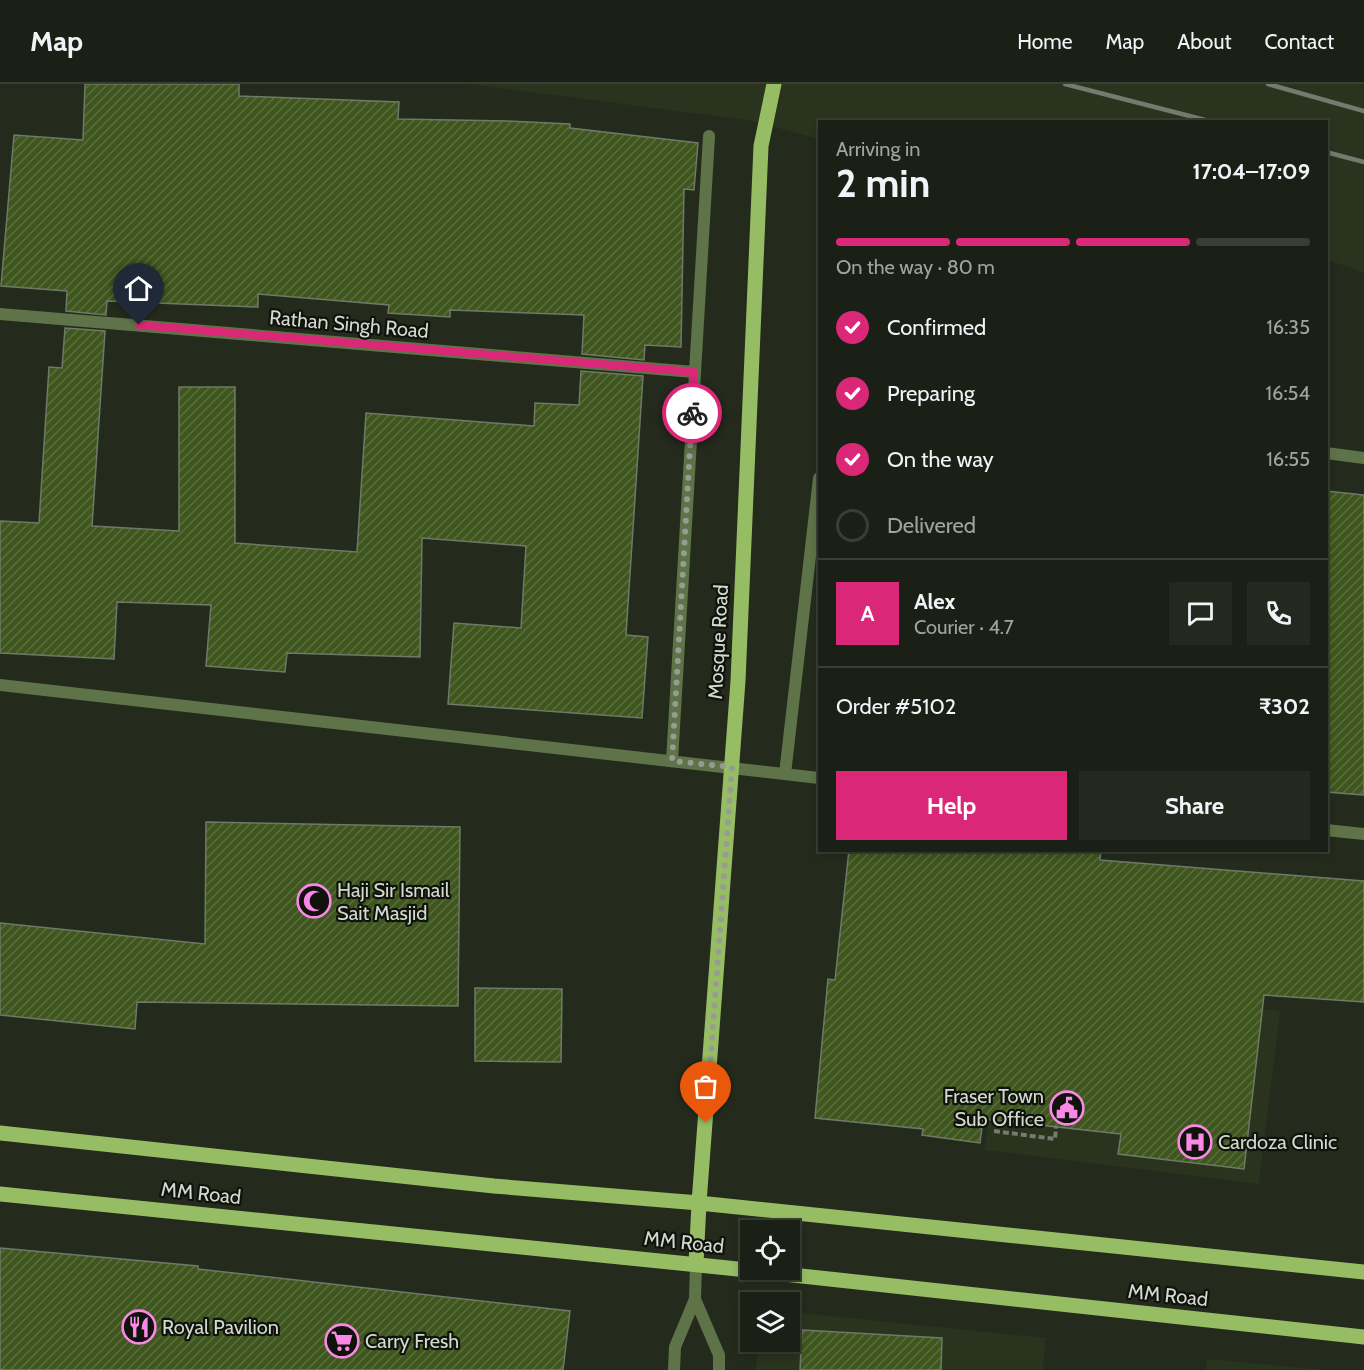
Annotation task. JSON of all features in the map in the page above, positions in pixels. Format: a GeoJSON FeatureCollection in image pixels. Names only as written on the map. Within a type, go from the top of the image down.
{"type":"FeatureCollection","features":[{"type":"Feature","properties":{"kind":"main road","name":"Mosque Road"},"geometry":{"type":"LineString","coordinates":[[696,1264],[738,681],[761,146],[774,84]]}},
{"type":"Feature","properties":{"kind":"main road","name":"MM Road"},"geometry":{"type":"LineString","coordinates":[[0,1133],[494,1186],[699,1203],[1364,1272]]}},
{"type":"Feature","properties":{"kind":"main road","name":"MM Road"},"geometry":{"type":"LineString","coordinates":[[0,1194],[696,1264],[1364,1337]]}},
{"type":"Feature","properties":{"kind":"street"},"geometry":{"type":"LineString","coordinates":[[672,761],[709,136]]}},
{"type":"Feature","properties":{"kind":"street","name":"Rathan Singh Road"},"geometry":{"type":"LineString","coordinates":[[0,314],[694,372]]}},
{"type":"Feature","properties":{"kind":"street"},"geometry":{"type":"LineString","coordinates":[[1328,453],[1364,458]]}},
{"type":"Feature","properties":{"kind":"street"},"geometry":{"type":"LineString","coordinates":[[785,774],[818,487]]}},
{"type":"Feature","properties":{"kind":"street"},"geometry":{"type":"LineString","coordinates":[[0,685],[818,778]]}},
{"type":"Feature","properties":{"kind":"street"},"geometry":{"type":"LineString","coordinates":[[1328,830],[1364,834]]}},
{"type":"Feature","properties":{"kind":"street"},"geometry":{"type":"LineString","coordinates":[[674,1370],[675,1347],[695,1299],[696,1264]]}},
{"type":"Feature","properties":{"kind":"street"},"geometry":{"type":"LineString","coordinates":[[695,1299],[719,1355],[719,1370]]}},
{"type":"Feature","properties":{"kind":"path"},"geometry":{"type":"LineString","coordinates":[[994,1131],[1055,1139],[1056,1126]]}},
{"type":"Feature","properties":{"kind":"shaded area"},"geometry":{"type":"Polygon","coordinates":[[[467,84],[1364,84],[1364,273],[1328,260],[1328,120],[818,120],[818,139],[748,120],[467,84]]]}},
{"type":"Feature","properties":{"kind":"shaded area"},"geometry":{"type":"Polygon","coordinates":[[[1006,977],[1280,1011],[1259,1184],[985,1150],[1006,977]]]}},
{"type":"Feature","properties":{"kind":"shaded area"},"geometry":{"type":"Polygon","coordinates":[[[800,1313],[1046,1338],[1043,1370],[756,1370],[757,1352],[800,1352],[800,1313]]]}},
{"type":"Feature","properties":{"kind":"shaded area"},"geometry":{"type":"Polygon","coordinates":[[[1207,1359],[1327,1370],[1206,1370],[1207,1359]]]}},
{"type":"Feature","properties":{"kind":"building"},"geometry":{"type":"Polygon","coordinates":[[[85,84],[239,84],[239,96],[399,102],[398,119],[570,124],[570,128],[698,143],[694,190],[684,189],[681,347],[645,345],[644,360],[582,354],[584,315],[450,310],[450,317],[388,313],[389,305],[258,294],[258,307],[107,301],[106,315],[66,311],[67,291],[1,286],[14,135],[83,140],[85,84]]]}},
{"type":"Feature","properties":{"kind":"building"},"geometry":{"type":"Polygon","coordinates":[[[65,328],[105,331],[92,526],[179,531],[179,387],[235,387],[235,543],[357,552],[366,413],[534,426],[535,403],[579,405],[581,371],[643,376],[626,635],[648,637],[642,718],[448,704],[454,623],[521,628],[526,546],[422,538],[420,657],[287,653],[285,672],[206,666],[211,605],[117,602],[114,659],[0,653],[0,521],[39,523],[49,367],[62,368],[65,328]]]}},
{"type":"Feature","properties":{"kind":"building"},"geometry":{"type":"Polygon","coordinates":[[[1328,491],[1364,495],[1364,795],[1328,792],[1328,491]]]}},
{"type":"Feature","properties":{"kind":"building"},"geometry":{"type":"Polygon","coordinates":[[[206,822],[460,827],[458,1006],[137,1002],[135,1029],[0,1015],[0,923],[205,944],[206,822]]]}},
{"type":"Feature","properties":{"kind":"building"},"geometry":{"type":"Polygon","coordinates":[[[849,852],[1101,852],[1100,860],[1364,881],[1364,1002],[1264,995],[1244,1169],[1118,1154],[1121,1134],[983,1119],[980,1143],[922,1135],[923,1129],[815,1118],[828,979],[835,980],[849,852]]]}},
{"type":"Feature","properties":{"kind":"building"},"geometry":{"type":"Polygon","coordinates":[[[475,988],[562,989],[561,1062],[475,1061],[475,988]]]}},
{"type":"Feature","properties":{"kind":"building"},"geometry":{"type":"Polygon","coordinates":[[[0,1248],[198,1266],[198,1269],[570,1311],[563,1370],[0,1370],[0,1248]]]}},
{"type":"Feature","properties":{"kind":"building"},"geometry":{"type":"Polygon","coordinates":[[[802,1330],[942,1338],[941,1370],[800,1370],[802,1330]]]}},
{"type":"Feature","properties":{"kind":"railway"},"geometry":{"type":"LineString","coordinates":[[1065,84],[1205,120]]}},
{"type":"Feature","properties":{"kind":"railway"},"geometry":{"type":"LineString","coordinates":[[1268,84],[1364,111]]}},
{"type":"Feature","properties":{"kind":"railway"},"geometry":{"type":"LineString","coordinates":[[1328,153],[1364,162]]}},
{"type":"Feature","properties":{"kind":"way so far"},"geometry":{"type":"LineString","coordinates":[[692,413],[672,761],[732,767],[706,1123]]}},
{"type":"Feature","properties":{"kind":"place","name":"Haji Sir Ismail Sait Masjid"},"geometry":{"type":"Point","coordinates":[314,901]}},
{"type":"Feature","properties":{"kind":"place","name":"Fraser Town Sub Office"},"geometry":{"type":"Point","coordinates":[1067,1108]}},
{"type":"Feature","properties":{"kind":"place","name":"Cardoza Clinic"},"geometry":{"type":"Point","coordinates":[1195,1142]}},
{"type":"Feature","properties":{"kind":"place","name":"Royal Pavilion"},"geometry":{"type":"Point","coordinates":[139,1327]}},
{"type":"Feature","properties":{"kind":"place","name":"Carry Fresh"},"geometry":{"type":"Point","coordinates":[342,1341]}},
{"type":"Feature","properties":{"kind":"route"},"geometry":{"type":"LineString","coordinates":[[139,325],[694,372],[692,413]]}}]}
